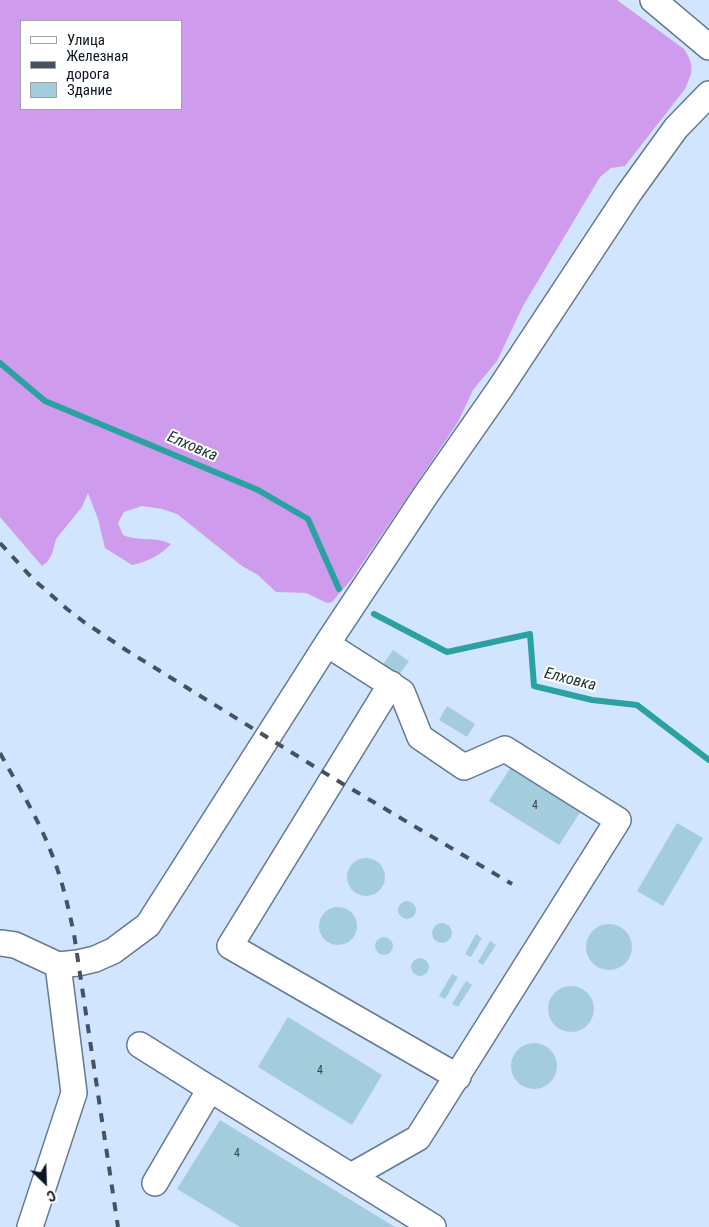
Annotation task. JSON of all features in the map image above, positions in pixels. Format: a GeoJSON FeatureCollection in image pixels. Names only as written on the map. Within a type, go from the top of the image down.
{"type":"FeatureCollection","features":[{"type":"Feature","properties":{"kind":"street"},"geometry":{"type":"LineString","coordinates":[[653,0],[709,47]]}},
{"type":"Feature","properties":{"kind":"street"},"geometry":{"type":"LineString","coordinates":[[0,943],[15,945],[58,965],[95,959],[112,951],[148,925],[327,644],[425,496],[499,390],[629,193],[676,128],[709,94]]}},
{"type":"Feature","properties":{"kind":"street"},"geometry":{"type":"LineString","coordinates":[[327,644],[402,692],[420,737],[464,767],[505,749],[618,820],[418,1138],[351,1176]]}},
{"type":"Feature","properties":{"kind":"street"},"geometry":{"type":"LineString","coordinates":[[391,684],[230,946],[458,1077]]}},
{"type":"Feature","properties":{"kind":"street"},"geometry":{"type":"LineString","coordinates":[[30,1227],[74,1093],[58,965]]}},
{"type":"Feature","properties":{"kind":"street"},"geometry":{"type":"LineString","coordinates":[[140,1045],[433,1227]]}},
{"type":"Feature","properties":{"kind":"street"},"geometry":{"type":"LineString","coordinates":[[155,1183],[210,1089]]}},
{"type":"Feature","properties":{"kind":"shaded area"},"geometry":{"type":"Polygon","coordinates":[[[0,0],[617,0],[684,49],[692,69],[685,89],[625,166],[611,168],[600,177],[523,306],[497,361],[473,390],[458,422],[351,580],[332,602],[327,603],[306,593],[276,592],[258,575],[242,566],[177,514],[162,509],[142,506],[124,512],[118,523],[123,535],[159,540],[171,544],[153,558],[132,565],[105,548],[98,519],[88,493],[82,507],[56,539],[52,554],[42,566],[0,517],[0,0]]]}},
{"type":"Feature","properties":{"kind":"building"},"geometry":{"type":"Polygon","coordinates":[[[393,650],[409,661],[398,676],[382,666],[393,650]]]}},
{"type":"Feature","properties":{"kind":"building"},"geometry":{"type":"Polygon","coordinates":[[[447,706],[475,724],[467,737],[439,720],[447,706]]]}},
{"type":"Feature","properties":{"kind":"building"},"geometry":{"type":"Polygon","coordinates":[[[511,767],[581,811],[559,845],[489,801],[511,767]]]}},
{"type":"Feature","properties":{"kind":"building"},"geometry":{"type":"Polygon","coordinates":[[[677,823],[703,838],[663,906],[637,891],[677,823]]]}},
{"type":"Feature","properties":{"kind":"building"},"geometry":{"type":"Polygon","coordinates":[[[366,858],[380,863],[385,877],[380,891],[366,896],[352,891],[347,877],[352,863],[366,858]]]}},
{"type":"Feature","properties":{"kind":"building"},"geometry":{"type":"Polygon","coordinates":[[[403,901],[411,901],[416,906],[414,917],[403,919],[398,914],[398,906],[403,901]]]}},
{"type":"Feature","properties":{"kind":"building"},"geometry":{"type":"Polygon","coordinates":[[[338,907],[352,912],[357,926],[352,940],[338,945],[324,940],[319,926],[324,912],[338,907]]]}},
{"type":"Feature","properties":{"kind":"building"},"geometry":{"type":"Polygon","coordinates":[[[442,923],[449,926],[452,933],[449,940],[442,943],[435,940],[432,933],[435,926],[442,923]]]}},
{"type":"Feature","properties":{"kind":"building"},"geometry":{"type":"Polygon","coordinates":[[[604,924],[614,924],[628,934],[632,947],[628,960],[622,966],[614,970],[604,970],[590,960],[586,952],[586,942],[596,928],[604,924]]]}},
{"type":"Feature","properties":{"kind":"building"},"geometry":{"type":"Polygon","coordinates":[[[476,934],[482,938],[471,957],[465,954],[476,934]]]}},
{"type":"Feature","properties":{"kind":"building"},"geometry":{"type":"Polygon","coordinates":[[[380,937],[388,937],[393,942],[391,953],[380,955],[375,950],[375,942],[380,937]]]}},
{"type":"Feature","properties":{"kind":"building"},"geometry":{"type":"Polygon","coordinates":[[[490,941],[496,945],[483,965],[478,962],[490,941]]]}},
{"type":"Feature","properties":{"kind":"building"},"geometry":{"type":"Polygon","coordinates":[[[416,958],[424,958],[429,963],[427,974],[416,976],[411,971],[411,963],[416,958]]]}},
{"type":"Feature","properties":{"kind":"building"},"geometry":{"type":"Polygon","coordinates":[[[452,974],[458,977],[445,999],[439,996],[452,974]]]}},
{"type":"Feature","properties":{"kind":"building"},"geometry":{"type":"Polygon","coordinates":[[[466,981],[472,985],[458,1007],[452,1004],[466,981]]]}},
{"type":"Feature","properties":{"kind":"building"},"geometry":{"type":"Polygon","coordinates":[[[566,986],[576,986],[590,996],[594,1009],[590,1022],[584,1028],[576,1032],[566,1032],[552,1022],[548,1014],[548,1004],[558,990],[566,986]]]}},
{"type":"Feature","properties":{"kind":"building"},"geometry":{"type":"Polygon","coordinates":[[[288,1017],[382,1075],[352,1125],[258,1067],[288,1017]]]}},
{"type":"Feature","properties":{"kind":"building"},"geometry":{"type":"Polygon","coordinates":[[[529,1043],[539,1043],[553,1053],[557,1066],[553,1079],[547,1085],[539,1089],[529,1089],[515,1079],[511,1071],[511,1061],[521,1047],[529,1043]]]}},
{"type":"Feature","properties":{"kind":"building"},"geometry":{"type":"Polygon","coordinates":[[[220,1120],[395,1227],[240,1227],[177,1189],[220,1120]]]}},
{"type":"Feature","properties":{"kind":"waterway","name":"Елховка"},"geometry":{"type":"LineString","coordinates":[[0,363],[45,401],[258,490],[308,519],[339,589]]}},
{"type":"Feature","properties":{"kind":"waterway","name":"Елховка"},"geometry":{"type":"LineString","coordinates":[[374,614],[447,652],[530,634],[534,686],[592,700],[637,705],[709,760]]}},
{"type":"Feature","properties":{"kind":"railway"},"geometry":{"type":"LineString","coordinates":[[0,543],[33,579],[67,609],[126,650],[333,778],[512,884]]}},
{"type":"Feature","properties":{"kind":"railway"},"geometry":{"type":"LineString","coordinates":[[0,753],[46,839],[67,903],[74,934],[118,1227]]}}]}
